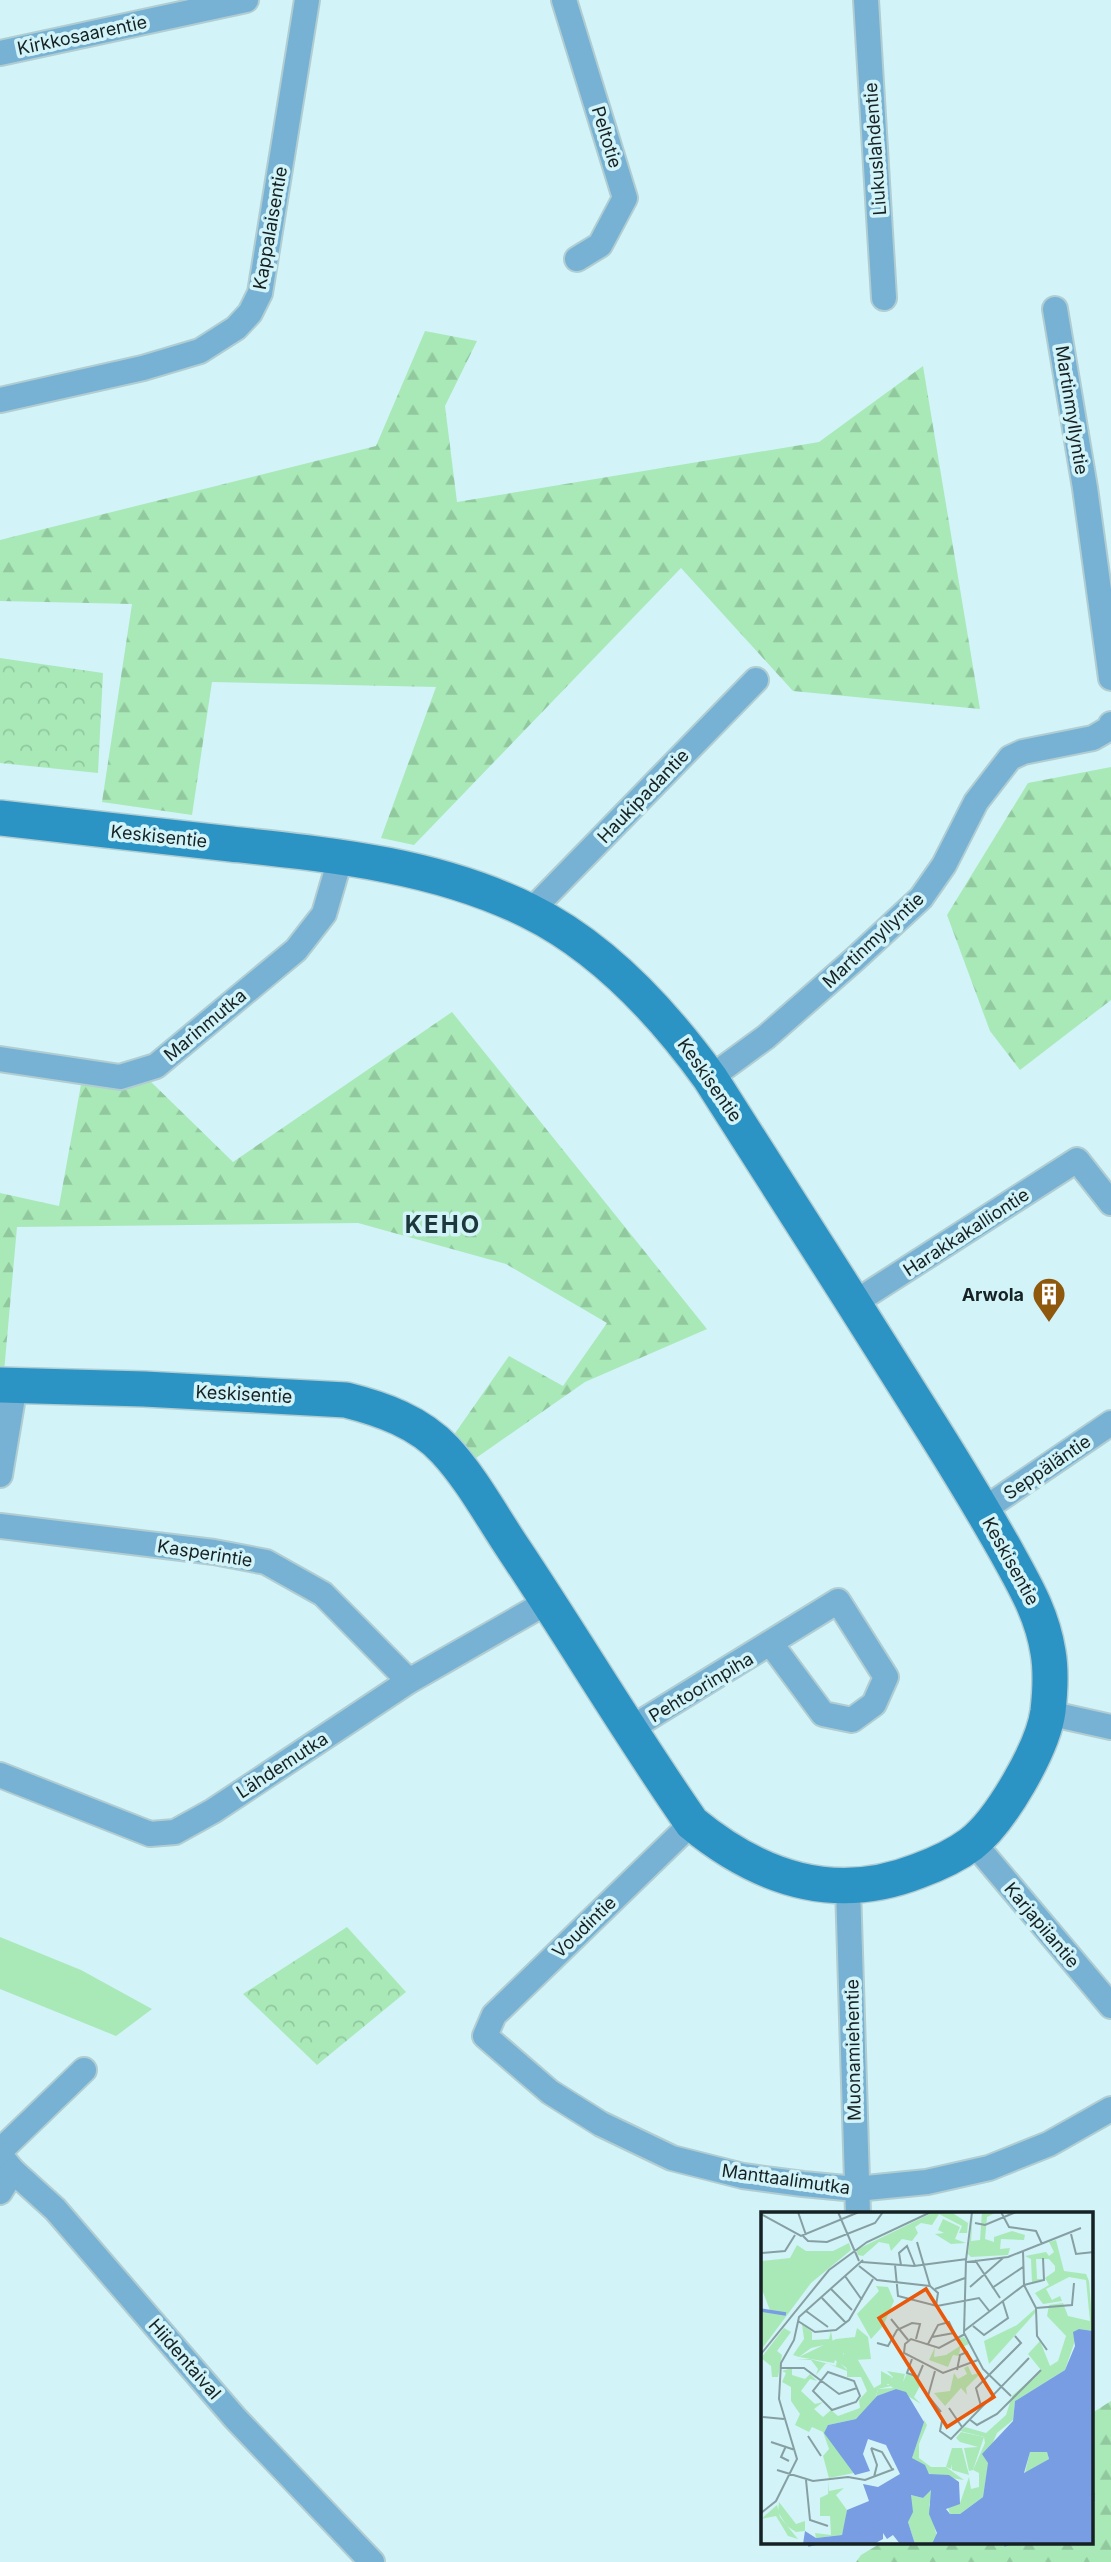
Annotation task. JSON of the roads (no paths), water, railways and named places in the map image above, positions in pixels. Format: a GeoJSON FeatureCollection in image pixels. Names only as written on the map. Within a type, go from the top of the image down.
{"type":"FeatureCollection","features":[{"type":"Feature","properties":{"kind":"street","name":"Kirkkosaarentie"},"geometry":{"type":"LineString","coordinates":[[0,53],[246,0]]}},
{"type":"Feature","properties":{"kind":"street","name":"Kappalaisentie"},"geometry":{"type":"LineString","coordinates":[[0,400],[143,368],[200,351],[236,328],[250,313],[260,293],[307,0]]}},
{"type":"Feature","properties":{"kind":"street","name":"Peltotie"},"geometry":{"type":"LineString","coordinates":[[564,0],[625,198],[600,245],[577,259]]}},
{"type":"Feature","properties":{"kind":"street","name":"Liukuslahdentie"},"geometry":{"type":"LineString","coordinates":[[866,0],[884,298]]}},
{"type":"Feature","properties":{"kind":"street","name":"Martinmyllyntie"},"geometry":{"type":"LineString","coordinates":[[1055,309],[1085,488],[1111,678]]}},
{"type":"Feature","properties":{"kind":"street","name":"Haukipadantie"},"geometry":{"type":"LineString","coordinates":[[530,912],[756,680]]}},
{"type":"Feature","properties":{"kind":"street","name":"Martinmyllyntie"},"geometry":{"type":"LineString","coordinates":[[710,1077],[765,1037],[921,898],[944,865],[976,802],[1010,758],[1023,752],[1093,738],[1110,728],[1111,724]]}},
{"type":"Feature","properties":{"kind":"street","name":"Keskisentie"},"geometry":{"type":"LineString","coordinates":[[0,818],[341,856],[474,887],[530,912],[569,936],[642,996],[679,1035],[710,1077],[983,1510],[1038,1611],[1049,1654],[1048,1713],[1033,1755],[1011,1796],[973,1842],[944,1861],[914,1873],[848,1887],[814,1884],[780,1876],[720,1847],[692,1824],[549,1601],[444,1449],[419,1429],[375,1407],[346,1400],[288,1395],[8,1385]]}},
{"type":"Feature","properties":{"kind":"street","name":"Marinmutka"},"geometry":{"type":"LineString","coordinates":[[0,1059],[120,1077],[156,1066],[296,950],[324,914],[341,856]]}},
{"type":"Feature","properties":{"kind":"street","name":"Harakkakalliontie"},"geometry":{"type":"LineString","coordinates":[[854,1303],[1077,1160],[1111,1203]]}},
{"type":"Feature","properties":{"kind":"street"},"geometry":{"type":"LineString","coordinates":[[0,1475],[8,1385]]}},
{"type":"Feature","properties":{"kind":"street","name":"Seppäläntie"},"geometry":{"type":"LineString","coordinates":[[983,1510],[1111,1423]]}},
{"type":"Feature","properties":{"kind":"street","name":"Kasperintie"},"geometry":{"type":"LineString","coordinates":[[0,1526],[214,1552],[266,1562],[323,1594],[410,1681]]}},
{"type":"Feature","properties":{"kind":"street","name":"Lähdemutka"},"geometry":{"type":"LineString","coordinates":[[0,1775],[150,1834],[175,1832],[213,1811],[410,1681],[549,1601]]}},
{"type":"Feature","properties":{"kind":"street","name":"Pehtoorinpiha"},"geometry":{"type":"LineString","coordinates":[[630,1729],[838,1601],[886,1677],[874,1704],[852,1720],[823,1714],[771,1644]]}},
{"type":"Feature","properties":{"kind":"street"},"geometry":{"type":"LineString","coordinates":[[1048,1713],[1111,1727]]}},
{"type":"Feature","properties":{"kind":"street","name":"Voudintie"},"geometry":{"type":"LineString","coordinates":[[485,2036],[494,2015],[692,1824]]}},
{"type":"Feature","properties":{"kind":"street","name":"Karjapiiantie"},"geometry":{"type":"LineString","coordinates":[[973,1842],[1111,2006]]}},
{"type":"Feature","properties":{"kind":"street","name":"Muonamiehentie"},"geometry":{"type":"LineString","coordinates":[[848,1887],[857,2202]]}},
{"type":"Feature","properties":{"kind":"street","name":"Manttaalimutka"},"geometry":{"type":"LineString","coordinates":[[485,2036],[550,2092],[601,2124],[672,2158],[857,2202],[989,2168],[1049,2144],[1111,2109]]}},
{"type":"Feature","properties":{"kind":"street"},"geometry":{"type":"LineString","coordinates":[[3,2167],[84,2070]]}},
{"type":"Feature","properties":{"kind":"street","name":"Hiidentaival"},"geometry":{"type":"LineString","coordinates":[[3,2167],[55,2209],[235,2418],[372,2562]]}},
{"type":"Feature","properties":{"kind":"place","name":"Arwola"},"geometry":{"type":"Point","coordinates":[1049,1324]}},
{"type":"Feature","properties":{"kind":"district","name":"KEHO"},"geometry":{"type":"Point","coordinates":[443,1224]}}]}
